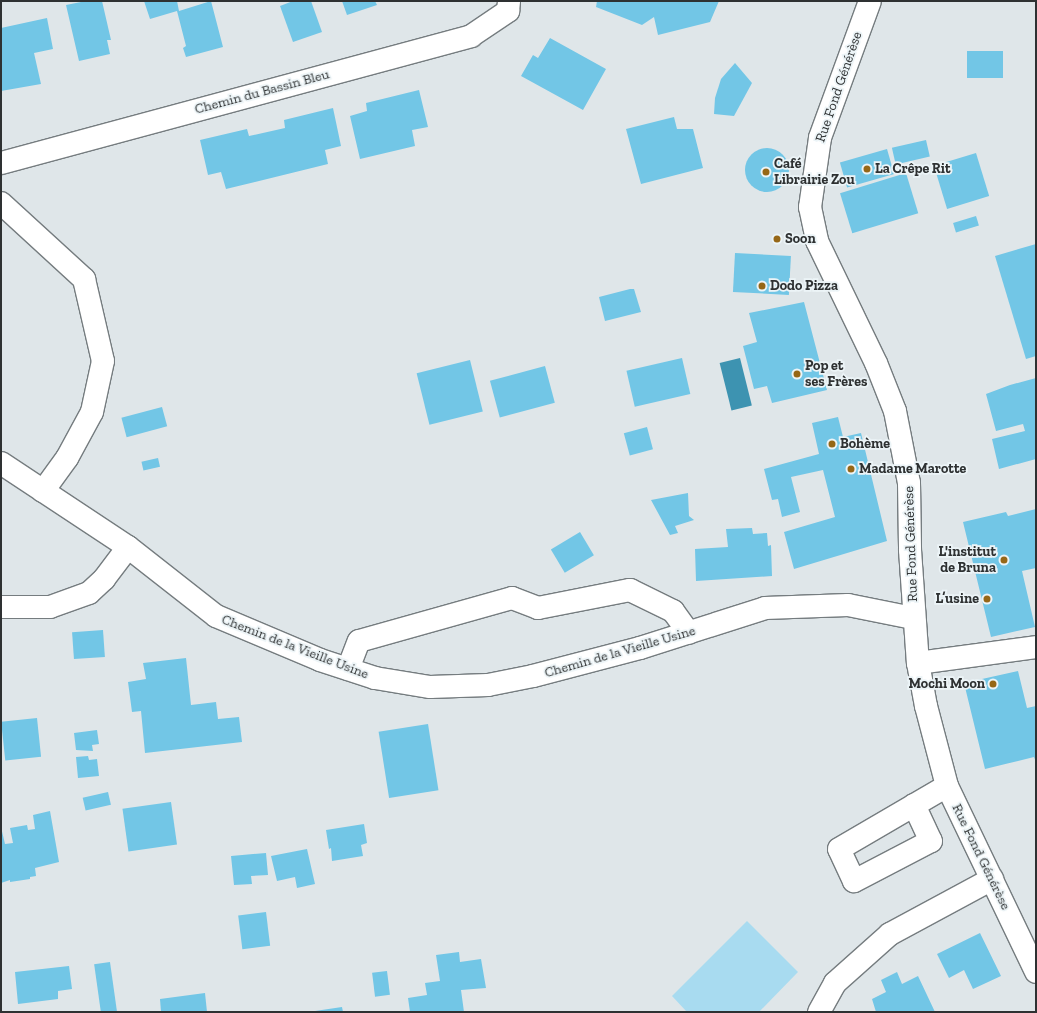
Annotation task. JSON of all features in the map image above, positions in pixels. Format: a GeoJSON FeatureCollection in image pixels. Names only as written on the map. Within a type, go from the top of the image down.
{"type":"FeatureCollection","features":[{"type":"Feature","properties":{"kind":"street","name":"Chemin du Bassin Bleu"},"geometry":{"type":"LineString","coordinates":[[1,163],[471,36],[508,11],[509,1]]}},
{"type":"Feature","properties":{"kind":"street","name":"Rue Fond Générèse"},"geometry":{"type":"LineString","coordinates":[[870,1],[820,138],[810,207],[820,248],[876,363],[895,411],[909,483],[910,550],[918,663],[926,706],[947,786],[1036,972]]}},
{"type":"Feature","properties":{"kind":"street"},"geometry":{"type":"LineString","coordinates":[[1,203],[84,278],[103,361],[92,412],[67,458],[43,490]]}},
{"type":"Feature","properties":{"kind":"street","name":"Chemin de la Vieille Usine"},"geometry":{"type":"LineString","coordinates":[[1,463],[128,547],[216,616],[320,660],[375,678],[430,687],[488,685],[533,676],[625,652],[765,608],[848,605],[914,618]]}},
{"type":"Feature","properties":{"kind":"street"},"geometry":{"type":"LineString","coordinates":[[1,607],[50,607],[89,593],[104,578],[128,547]]}},
{"type":"Feature","properties":{"kind":"street"},"geometry":{"type":"LineString","coordinates":[[348,669],[359,640],[512,598],[538,608],[630,590],[674,611],[689,633]]}},
{"type":"Feature","properties":{"kind":"street"},"geometry":{"type":"LineString","coordinates":[[918,663],[1036,647]]}},
{"type":"Feature","properties":{"kind":"street"},"geometry":{"type":"LineString","coordinates":[[914,805],[947,786]]}},
{"type":"Feature","properties":{"kind":"street"},"geometry":{"type":"LineString","coordinates":[[819,1012],[835,984],[890,934],[992,879]]}},
{"type":"Feature","properties":{"kind":"shaded area"},"geometry":{"type":"Polygon","coordinates":[[[740,358],[752,406],[731,411],[720,363],[740,358]]]}},
{"type":"Feature","properties":{"kind":"shaded area"},"geometry":{"type":"Polygon","coordinates":[[[747,921],[798,972],[759,1012],[687,1012],[672,996],[747,921]]]}},
{"type":"Feature","properties":{"kind":"building"},"geometry":{"type":"Polygon","coordinates":[[[86,1],[102,1],[111,40],[107,40],[110,54],[79,61],[66,5],[86,1]]]}},
{"type":"Feature","properties":{"kind":"building"},"geometry":{"type":"Polygon","coordinates":[[[144,1],[177,1],[179,11],[211,1],[223,47],[186,57],[183,48],[186,46],[177,11],[150,19],[144,1]]]}},
{"type":"Feature","properties":{"kind":"building"},"geometry":{"type":"Polygon","coordinates":[[[293,1],[311,1],[322,32],[293,42],[280,6],[293,1]]]}},
{"type":"Feature","properties":{"kind":"building"},"geometry":{"type":"Polygon","coordinates":[[[342,1],[375,1],[377,5],[347,15],[342,1]]]}},
{"type":"Feature","properties":{"kind":"building"},"geometry":{"type":"Polygon","coordinates":[[[597,1],[719,1],[710,22],[658,35],[654,17],[642,25],[596,7],[597,1]]]}},
{"type":"Feature","properties":{"kind":"building"},"geometry":{"type":"Polygon","coordinates":[[[47,18],[53,49],[34,53],[41,84],[1,91],[1,28],[47,18]]]}},
{"type":"Feature","properties":{"kind":"building"},"geometry":{"type":"Polygon","coordinates":[[[550,38],[606,69],[583,110],[521,76],[533,55],[538,58],[550,38]]]}},
{"type":"Feature","properties":{"kind":"building"},"geometry":{"type":"Polygon","coordinates":[[[967,51],[1003,51],[1003,78],[967,78],[967,51]]]}},
{"type":"Feature","properties":{"kind":"building"},"geometry":{"type":"Polygon","coordinates":[[[735,63],[752,83],[734,116],[714,114],[715,98],[721,79],[735,63]]]}},
{"type":"Feature","properties":{"kind":"building"},"geometry":{"type":"Polygon","coordinates":[[[419,90],[428,127],[412,130],[415,146],[360,159],[350,116],[367,111],[366,103],[419,90]]]}},
{"type":"Feature","properties":{"kind":"building"},"geometry":{"type":"Polygon","coordinates":[[[333,108],[341,146],[325,150],[328,164],[226,189],[221,172],[208,175],[200,140],[247,129],[249,136],[285,128],[284,120],[333,108]]]}},
{"type":"Feature","properties":{"kind":"building"},"geometry":{"type":"Polygon","coordinates":[[[674,117],[677,129],[693,129],[703,168],[641,184],[626,129],[674,117]]]}},
{"type":"Feature","properties":{"kind":"building"},"geometry":{"type":"Polygon","coordinates":[[[926,140],[930,157],[896,164],[892,148],[926,140]]]}},
{"type":"Feature","properties":{"kind":"building"},"geometry":{"type":"Polygon","coordinates":[[[767,148],[779,152],[785,158],[789,170],[785,182],[779,188],[767,192],[755,188],[749,182],[745,170],[749,158],[755,152],[767,148]]]}},
{"type":"Feature","properties":{"kind":"building","name":"La Crêpe Rit"},"geometry":{"type":"Polygon","coordinates":[[[887,149],[894,174],[847,187],[840,163],[887,149]]]}},
{"type":"Feature","properties":{"kind":"building"},"geometry":{"type":"Polygon","coordinates":[[[976,153],[989,196],[947,209],[934,166],[976,153]]]}},
{"type":"Feature","properties":{"kind":"building"},"geometry":{"type":"Polygon","coordinates":[[[906,173],[918,213],[852,233],[840,193],[906,173]]]}},
{"type":"Feature","properties":{"kind":"building"},"geometry":{"type":"Polygon","coordinates":[[[976,216],[979,226],[956,233],[953,223],[976,216]]]}},
{"type":"Feature","properties":{"kind":"building"},"geometry":{"type":"Polygon","coordinates":[[[1036,244],[1036,356],[1026,359],[995,256],[1036,244]]]}},
{"type":"Feature","properties":{"kind":"building"},"geometry":{"type":"Polygon","coordinates":[[[735,253],[791,256],[789,295],[733,292],[735,253]]]}},
{"type":"Feature","properties":{"kind":"building"},"geometry":{"type":"Polygon","coordinates":[[[634,289],[641,312],[605,321],[599,297],[634,289]]]}},
{"type":"Feature","properties":{"kind":"building"},"geometry":{"type":"Polygon","coordinates":[[[804,302],[827,390],[772,403],[767,386],[754,389],[743,346],[757,342],[749,313],[804,302]]]}},
{"type":"Feature","properties":{"kind":"building"},"geometry":{"type":"Polygon","coordinates":[[[682,358],[690,394],[635,407],[626,371],[682,358]]]}},
{"type":"Feature","properties":{"kind":"building"},"geometry":{"type":"Polygon","coordinates":[[[470,360],[483,411],[429,425],[417,373],[470,360]]]}},
{"type":"Feature","properties":{"kind":"building"},"geometry":{"type":"Polygon","coordinates":[[[545,366],[555,403],[500,417],[490,381],[545,366]]]}},
{"type":"Feature","properties":{"kind":"building"},"geometry":{"type":"Polygon","coordinates":[[[1036,378],[1036,459],[999,469],[992,439],[1025,431],[1023,424],[996,431],[986,394],[1010,385],[1036,378]]]}},
{"type":"Feature","properties":{"kind":"building"},"geometry":{"type":"Polygon","coordinates":[[[162,407],[167,426],[127,437],[121,418],[162,407]]]}},
{"type":"Feature","properties":{"kind":"building"},"geometry":{"type":"Polygon","coordinates":[[[838,417],[843,437],[861,433],[887,541],[794,569],[784,532],[835,517],[823,470],[791,477],[800,512],[782,517],[778,499],[772,500],[764,469],[819,454],[812,423],[838,417]]]}},
{"type":"Feature","properties":{"kind":"building"},"geometry":{"type":"Polygon","coordinates":[[[647,427],[653,449],[630,455],[624,433],[647,427]]]}},
{"type":"Feature","properties":{"kind":"building"},"geometry":{"type":"Polygon","coordinates":[[[158,458],[160,467],[143,471],[141,462],[158,458]]]}},
{"type":"Feature","properties":{"kind":"building"},"geometry":{"type":"Polygon","coordinates":[[[688,493],[689,516],[694,520],[675,526],[678,533],[670,535],[651,500],[688,493]]]}},
{"type":"Feature","properties":{"kind":"building"},"geometry":{"type":"Polygon","coordinates":[[[1036,509],[1036,568],[1022,571],[1035,627],[991,637],[963,522],[1006,512],[1008,516],[1036,509]]]}},
{"type":"Feature","properties":{"kind":"building"},"geometry":{"type":"Polygon","coordinates":[[[752,528],[753,534],[767,533],[768,546],[771,545],[772,576],[696,581],[695,549],[728,547],[726,529],[752,528]]]}},
{"type":"Feature","properties":{"kind":"building"},"geometry":{"type":"Polygon","coordinates":[[[580,532],[594,555],[565,573],[551,550],[580,532]]]}},
{"type":"Feature","properties":{"kind":"building"},"geometry":{"type":"Polygon","coordinates":[[[103,630],[105,657],[74,659],[72,632],[103,630]]]}},
{"type":"Feature","properties":{"kind":"building"},"geometry":{"type":"Polygon","coordinates":[[[186,658],[191,705],[216,702],[218,719],[239,717],[242,742],[145,753],[141,711],[132,712],[128,682],[146,679],[143,663],[186,658]]]}},
{"type":"Feature","properties":{"kind":"building"},"geometry":{"type":"Polygon","coordinates":[[[1018,671],[1027,708],[1036,706],[1036,762],[1034,757],[985,769],[964,683],[1018,671]]]}},
{"type":"Feature","properties":{"kind":"building"},"geometry":{"type":"Polygon","coordinates":[[[37,718],[41,757],[5,761],[1,722],[37,718]]]}},
{"type":"Feature","properties":{"kind":"building"},"geometry":{"type":"Polygon","coordinates":[[[428,724],[438,790],[389,798],[379,732],[428,724]]]}},
{"type":"Feature","properties":{"kind":"building"},"geometry":{"type":"Polygon","coordinates":[[[97,730],[99,744],[92,745],[93,751],[76,750],[74,733],[97,730]]]}},
{"type":"Feature","properties":{"kind":"building"},"geometry":{"type":"Polygon","coordinates":[[[88,756],[89,760],[97,759],[99,776],[78,778],[76,757],[88,756]]]}},
{"type":"Feature","properties":{"kind":"building"},"geometry":{"type":"Polygon","coordinates":[[[108,792],[111,805],[86,811],[83,798],[108,792]]]}},
{"type":"Feature","properties":{"kind":"building"},"geometry":{"type":"Polygon","coordinates":[[[171,802],[177,845],[128,851],[122,809],[171,802]]]}},
{"type":"Feature","properties":{"kind":"building"},"geometry":{"type":"Polygon","coordinates":[[[50,811],[59,862],[35,868],[36,876],[30,877],[30,879],[10,882],[10,880],[1,883],[1,827],[5,844],[13,843],[10,828],[27,825],[28,830],[35,829],[33,815],[50,811]]]}},
{"type":"Feature","properties":{"kind":"building"},"geometry":{"type":"Polygon","coordinates":[[[364,824],[367,843],[361,845],[363,856],[332,861],[331,848],[329,849],[326,830],[364,824]]]}},
{"type":"Feature","properties":{"kind":"building"},"geometry":{"type":"Polygon","coordinates":[[[307,849],[315,884],[297,888],[295,877],[277,881],[271,856],[307,849]]]}},
{"type":"Feature","properties":{"kind":"building"},"geometry":{"type":"Polygon","coordinates":[[[266,853],[268,875],[251,876],[252,884],[234,885],[231,856],[266,853]]]}},
{"type":"Feature","properties":{"kind":"building"},"geometry":{"type":"Polygon","coordinates":[[[266,912],[270,946],[242,949],[238,915],[266,912]]]}},
{"type":"Feature","properties":{"kind":"building"},"geometry":{"type":"Polygon","coordinates":[[[980,933],[1001,976],[973,989],[964,970],[949,978],[937,954],[980,933]]]}},
{"type":"Feature","properties":{"kind":"building"},"geometry":{"type":"Polygon","coordinates":[[[459,952],[460,962],[481,959],[486,988],[461,990],[464,1012],[410,1012],[408,998],[427,995],[425,983],[440,981],[436,955],[459,952]]]}},
{"type":"Feature","properties":{"kind":"building"},"geometry":{"type":"Polygon","coordinates":[[[110,962],[117,1012],[101,1012],[94,964],[110,962]]]}},
{"type":"Feature","properties":{"kind":"building"},"geometry":{"type":"Polygon","coordinates":[[[69,966],[72,989],[58,991],[58,999],[18,1004],[15,972],[69,966]]]}},
{"type":"Feature","properties":{"kind":"building"},"geometry":{"type":"Polygon","coordinates":[[[387,971],[390,995],[375,997],[372,973],[387,971]]]}},
{"type":"Feature","properties":{"kind":"building"},"geometry":{"type":"Polygon","coordinates":[[[897,972],[902,984],[918,976],[935,1012],[876,1012],[872,999],[886,992],[881,980],[897,972]]]}},
{"type":"Feature","properties":{"kind":"building"},"geometry":{"type":"Polygon","coordinates":[[[205,993],[207,1012],[161,1012],[160,999],[205,993]]]}},
{"type":"Feature","properties":{"kind":"building"},"geometry":{"type":"Polygon","coordinates":[[[342,1007],[343,1012],[315,1012],[315,1011],[342,1007]]]}},
{"type":"Feature","properties":{"kind":"place","name":"La Crêpe Rit"},"geometry":{"type":"Point","coordinates":[867,169]}},
{"type":"Feature","properties":{"kind":"place","name":"Café Librairie Zou"},"geometry":{"type":"Point","coordinates":[766,172]}},
{"type":"Feature","properties":{"kind":"place","name":"Soon"},"geometry":{"type":"Point","coordinates":[777,239]}},
{"type":"Feature","properties":{"kind":"place","name":"Dodo Pizza"},"geometry":{"type":"Point","coordinates":[762,286]}},
{"type":"Feature","properties":{"kind":"place","name":"Pop et ses Frères"},"geometry":{"type":"Point","coordinates":[797,374]}},
{"type":"Feature","properties":{"kind":"place","name":"Bohème"},"geometry":{"type":"Point","coordinates":[832,444]}},
{"type":"Feature","properties":{"kind":"place","name":"Madame Marotte"},"geometry":{"type":"Point","coordinates":[851,469]}},
{"type":"Feature","properties":{"kind":"place","name":"L'institut de Bruna"},"geometry":{"type":"Point","coordinates":[1004,560]}},
{"type":"Feature","properties":{"kind":"place","name":"L’usine"},"geometry":{"type":"Point","coordinates":[987,599]}},
{"type":"Feature","properties":{"kind":"place","name":"Mochi Moon"},"geometry":{"type":"Point","coordinates":[993,684]}}]}
